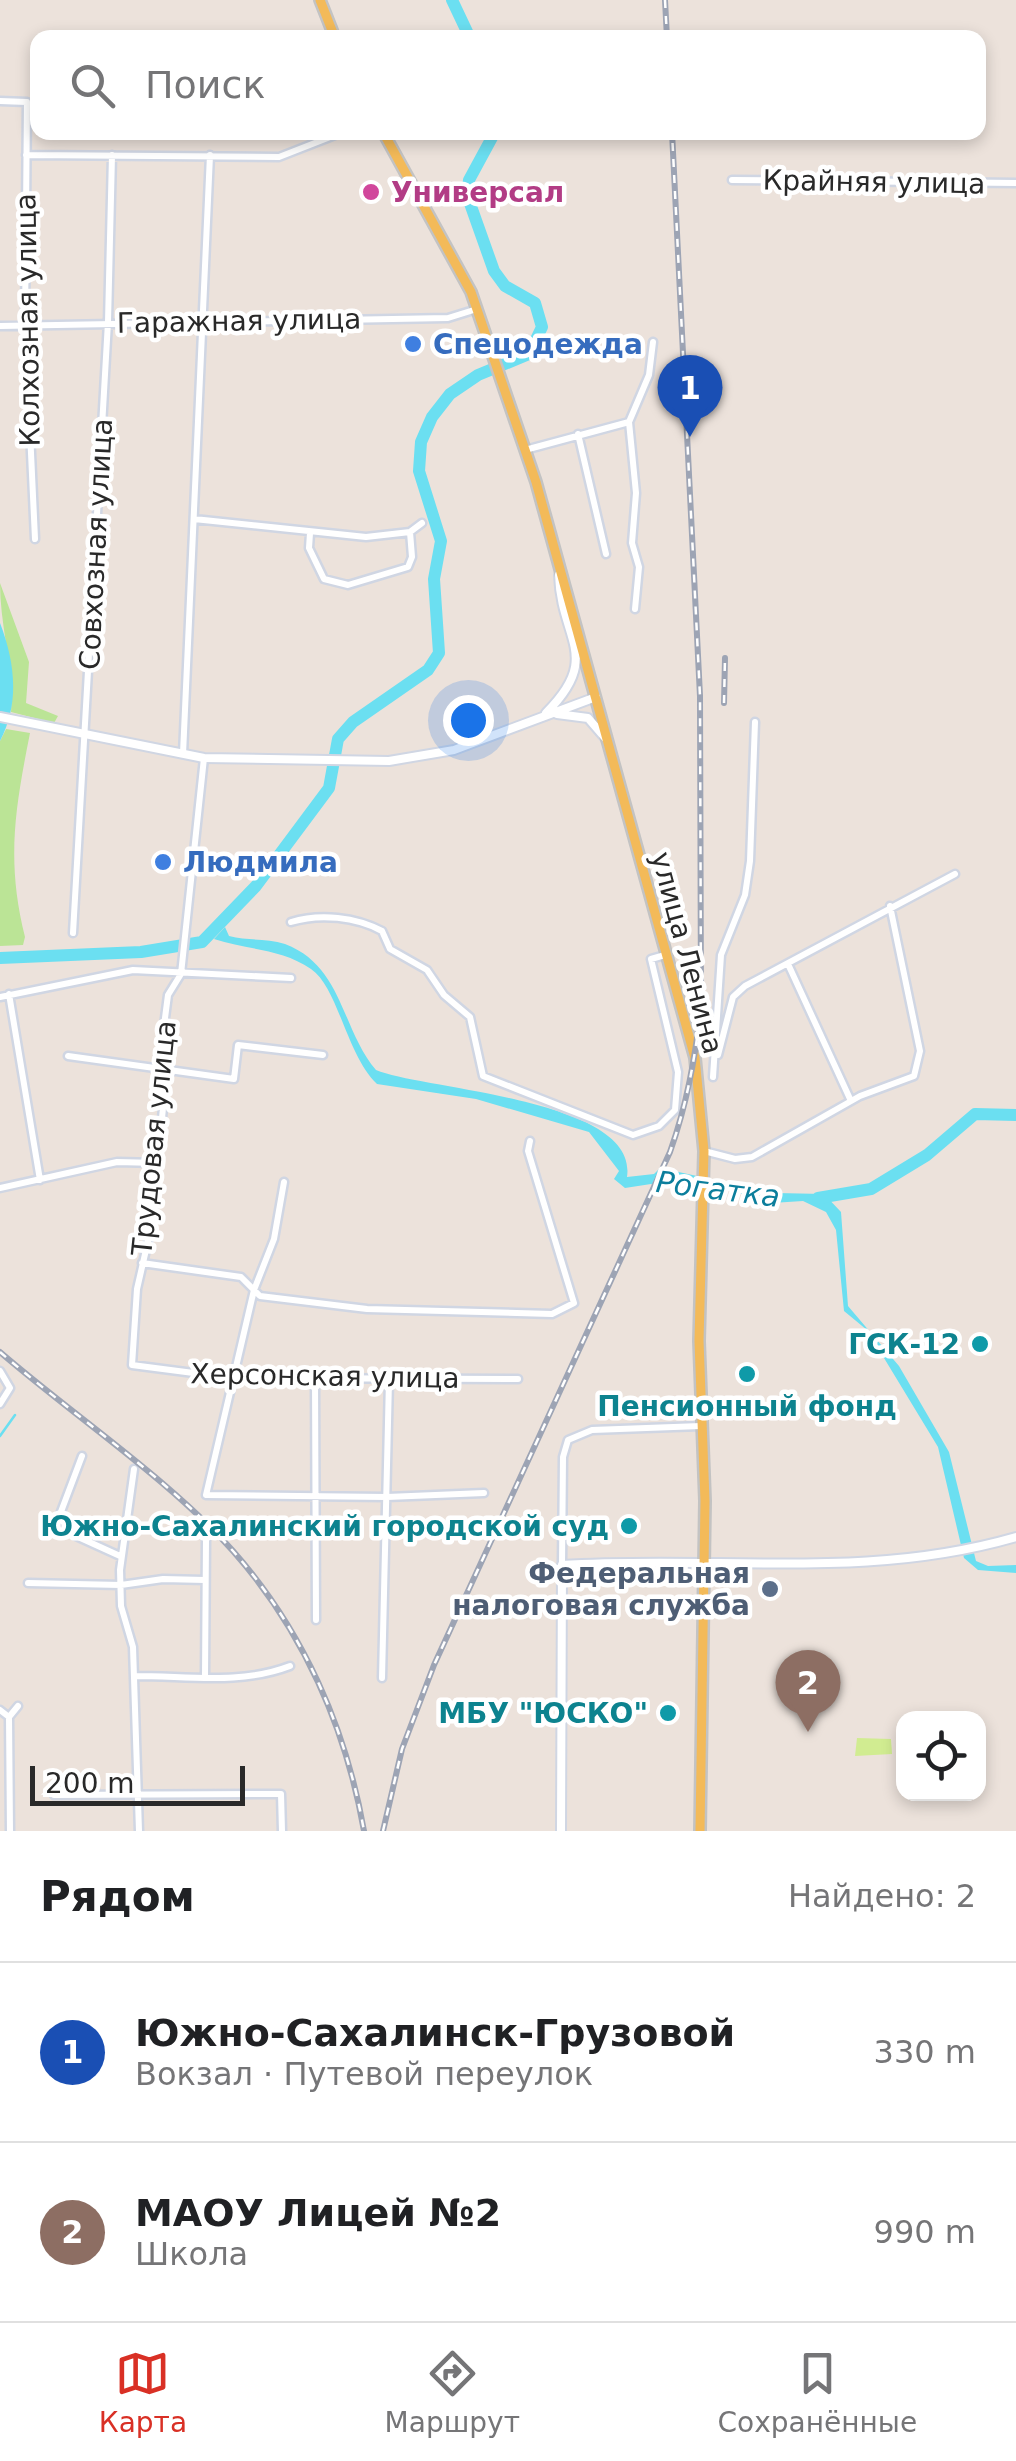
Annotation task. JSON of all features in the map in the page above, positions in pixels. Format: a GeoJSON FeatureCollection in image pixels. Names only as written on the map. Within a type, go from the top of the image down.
{"type":"FeatureCollection","features":[{"type":"Feature","properties":{"kind":"main road"},"geometry":{"type":"LineString","coordinates":[[320,0],[332,30]]}},
{"type":"Feature","properties":{"kind":"main road","name":"улица Ленина"},"geometry":{"type":"LineString","coordinates":[[388,140],[462,272],[525,450],[687,1027],[699,1090],[704,1156],[700,1831]]}},
{"type":"Feature","properties":{"kind":"main road"},"geometry":{"type":"LineString","coordinates":[[543,716],[569,691],[575,666],[558,560]]}},
{"type":"Feature","properties":{"kind":"main road"},"geometry":{"type":"LineString","coordinates":[[0,717],[204,758],[360,762],[454,750],[596,697]]}},
{"type":"Feature","properties":{"kind":"main road"},"geometry":{"type":"LineString","coordinates":[[543,716],[577,714],[588,718],[609,742]]}},
{"type":"Feature","properties":{"kind":"main road"},"geometry":{"type":"LineString","coordinates":[[561,1831],[562,1565],[881,1564],[955,1553],[1016,1537]]}},
{"type":"Feature","properties":{"kind":"street","name":"Колхозная улица"},"geometry":{"type":"LineString","coordinates":[[0,101],[27,102],[25,324],[35,538]]}},
{"type":"Feature","properties":{"kind":"street"},"geometry":{"type":"LineString","coordinates":[[26,154],[278,158],[323,140]]}},
{"type":"Feature","properties":{"kind":"street","name":"Совхозная улица"},"geometry":{"type":"LineString","coordinates":[[74,933],[108,322],[112,154]]}},
{"type":"Feature","properties":{"kind":"street"},"geometry":{"type":"LineString","coordinates":[[183,754],[210,155]]}},
{"type":"Feature","properties":{"kind":"street","name":"Крайняя улица"},"geometry":{"type":"LineString","coordinates":[[732,180],[1016,183]]}},
{"type":"Feature","properties":{"kind":"street","name":"Гаражная улица"},"geometry":{"type":"LineString","coordinates":[[0,326],[448,318],[477,309]]}},
{"type":"Feature","properties":{"kind":"street"},"geometry":{"type":"LineString","coordinates":[[635,609],[639,567],[632,543],[636,493],[629,422],[650,375],[653,342]]}},
{"type":"Feature","properties":{"kind":"street"},"geometry":{"type":"LineString","coordinates":[[525,450],[629,422]]}},
{"type":"Feature","properties":{"kind":"street"},"geometry":{"type":"LineString","coordinates":[[578,434],[606,554]]}},
{"type":"Feature","properties":{"kind":"street"},"geometry":{"type":"LineString","coordinates":[[194,519],[366,537],[410,532],[422,523]]}},
{"type":"Feature","properties":{"kind":"street"},"geometry":{"type":"LineString","coordinates":[[310,533],[309,548],[324,579],[348,585],[408,567],[412,557],[410,532]]}},
{"type":"Feature","properties":{"kind":"street"},"geometry":{"type":"LineString","coordinates":[[713,1077],[721,955],[744,895],[750,861],[755,722]]}},
{"type":"Feature","properties":{"kind":"street","name":"Трудовая улица"},"geometry":{"type":"LineString","coordinates":[[132,1364],[142,1263],[151,1228],[164,1066],[162,1041],[168,995],[181,974],[204,758]]}},
{"type":"Feature","properties":{"kind":"street"},"geometry":{"type":"LineString","coordinates":[[699,1090],[713,1077],[734,998],[744,986],[955,874]]}},
{"type":"Feature","properties":{"kind":"street"},"geometry":{"type":"LineString","coordinates":[[704,1156],[752,1157],[850,1101],[914,1076],[920,1051],[890,906]]}},
{"type":"Feature","properties":{"kind":"street"},"geometry":{"type":"LineString","coordinates":[[290,922],[305,918],[349,919],[382,931],[390,949],[428,970],[444,995],[470,1018],[482,1076],[634,1135],[659,1126],[675,1110],[678,1072],[651,959],[665,956]]}},
{"type":"Feature","properties":{"kind":"street"},"geometry":{"type":"LineString","coordinates":[[788,964],[850,1101]]}},
{"type":"Feature","properties":{"kind":"street"},"geometry":{"type":"LineString","coordinates":[[0,997],[133,970],[291,978]]}},
{"type":"Feature","properties":{"kind":"street"},"geometry":{"type":"LineString","coordinates":[[9,994],[40,1180]]}},
{"type":"Feature","properties":{"kind":"street"},"geometry":{"type":"LineString","coordinates":[[68,1056],[164,1066],[234,1079],[238,1046],[323,1055]]}},
{"type":"Feature","properties":{"kind":"street"},"geometry":{"type":"LineString","coordinates":[[142,1263],[241,1277],[260,1296],[367,1309],[552,1314],[574,1303],[528,1151],[530,1141]]}},
{"type":"Feature","properties":{"kind":"street"},"geometry":{"type":"LineString","coordinates":[[0,1188],[118,1162],[156,1163]]}},
{"type":"Feature","properties":{"kind":"street"},"geometry":{"type":"LineString","coordinates":[[284,1182],[274,1239],[254,1290],[206,1495],[387,1498],[484,1493]]}},
{"type":"Feature","properties":{"kind":"street","name":"Херсонская улица"},"geometry":{"type":"LineString","coordinates":[[132,1364],[232,1378],[518,1379]]}},
{"type":"Feature","properties":{"kind":"street"},"geometry":{"type":"LineString","coordinates":[[0,1371],[10,1388],[0,1404]]}},
{"type":"Feature","properties":{"kind":"street"},"geometry":{"type":"LineString","coordinates":[[315,1379],[316,1620]]}},
{"type":"Feature","properties":{"kind":"street"},"geometry":{"type":"LineString","coordinates":[[382,1678],[388,1380]]}},
{"type":"Feature","properties":{"kind":"street"},"geometry":{"type":"LineString","coordinates":[[562,1565],[562,1458],[568,1440],[592,1430],[701,1426]]}},
{"type":"Feature","properties":{"kind":"street"},"geometry":{"type":"LineString","coordinates":[[82,1456],[59,1517],[76,1536],[120,1556]]}},
{"type":"Feature","properties":{"kind":"street"},"geometry":{"type":"LineString","coordinates":[[134,1469],[120,1556],[135,1676],[139,1831]]}},
{"type":"Feature","properties":{"kind":"street"},"geometry":{"type":"LineString","coordinates":[[206,1538],[206,1676]]}},
{"type":"Feature","properties":{"kind":"street"},"geometry":{"type":"LineString","coordinates":[[28,1583],[121,1585],[163,1579],[205,1580]]}},
{"type":"Feature","properties":{"kind":"street"},"geometry":{"type":"LineString","coordinates":[[135,1676],[257,1678],[290,1666]]}},
{"type":"Feature","properties":{"kind":"street"},"geometry":{"type":"LineString","coordinates":[[8,1718],[18,1706]]}},
{"type":"Feature","properties":{"kind":"street"},"geometry":{"type":"LineString","coordinates":[[0,1710],[8,1718],[10,1831]]}},
{"type":"Feature","properties":{"kind":"street"},"geometry":{"type":"LineString","coordinates":[[562,1711],[621,1710]]}},
{"type":"Feature","properties":{"kind":"street"},"geometry":{"type":"LineString","coordinates":[[0,1752],[10,1753]]}},
{"type":"Feature","properties":{"kind":"street"},"geometry":{"type":"LineString","coordinates":[[54,1794],[281,1794],[282,1831]]}},
{"type":"Feature","properties":{"kind":"green space"},"geometry":{"type":"Polygon","coordinates":[[[0,583],[29,662],[26,703],[58,716],[54,723],[11,712],[0,583]]]}},
{"type":"Feature","properties":{"kind":"green space"},"geometry":{"type":"Polygon","coordinates":[[[6,729],[30,733],[20,786],[14,859],[25,937],[23,945],[0,946],[0,741],[6,729]]]}},
{"type":"Feature","properties":{"kind":"green space"},"geometry":{"type":"Polygon","coordinates":[[[857,1738],[891,1739],[892,1754],[855,1756],[857,1738]]]}},
{"type":"Feature","properties":{"kind":"water"},"geometry":{"type":"Polygon","coordinates":[[[0,623],[9,653],[13,697],[0,741],[0,623]]]}},
{"type":"Feature","properties":{"kind":"water"},"geometry":{"type":"Polygon","coordinates":[[[225,927],[229,936],[285,944],[319,967],[376,1070],[524,1101],[565,1114],[599,1130],[622,1151],[627,1177],[654,1174],[660,1168],[776,1193],[824,1194],[841,1212],[848,1306],[899,1366],[949,1452],[976,1561],[988,1566],[1016,1565],[1016,1573],[978,1570],[964,1558],[938,1447],[867,1330],[844,1311],[836,1230],[826,1212],[803,1201],[772,1203],[723,1188],[668,1182],[661,1189],[651,1184],[625,1188],[614,1179],[619,1171],[589,1132],[476,1099],[377,1084],[357,1056],[320,978],[288,957],[214,939],[225,927]]]}},
{"type":"Feature","properties":{"kind":"waterway"},"geometry":{"type":"LineString","coordinates":[[452,0],[466,30]]}},
{"type":"Feature","properties":{"kind":"waterway"},"geometry":{"type":"LineString","coordinates":[[0,958],[141,952],[202,942],[256,886],[329,788],[338,739],[353,722],[428,670],[439,653],[434,579],[441,541],[419,471],[421,442],[432,417],[450,394],[478,375],[529,354],[542,327],[535,303],[505,286],[494,271],[467,195],[469,180],[491,140]]}},
{"type":"Feature","properties":{"kind":"waterway"},"geometry":{"type":"LineString","coordinates":[[818,1198],[871,1189],[927,1155],[975,1114],[1016,1115]]}},
{"type":"Feature","properties":{"kind":"waterway"},"geometry":{"type":"LineString","coordinates":[[0,1436],[15,1415]]}},
{"type":"Feature","properties":{"kind":"railway"},"geometry":{"type":"LineString","coordinates":[[665,0],[667,30]]}},
{"type":"Feature","properties":{"kind":"railway"},"geometry":{"type":"LineString","coordinates":[[383,1831],[402,1749],[434,1665],[670,1152],[693,1063],[701,1008],[700,696],[672,140]]}},
{"type":"Feature","properties":{"kind":"railway"},"geometry":{"type":"LineString","coordinates":[[724,703],[725,658]]}},
{"type":"Feature","properties":{"kind":"railway"},"geometry":{"type":"LineString","coordinates":[[0,1352],[180,1499],[208,1524],[258,1581],[318,1682],[346,1755],[364,1831]]}},
{"type":"Feature","properties":{"kind":"place","name":"Универсал"},"geometry":{"type":"Point","coordinates":[371,192]}},
{"type":"Feature","properties":{"kind":"place","name":"Спецодежда"},"geometry":{"type":"Point","coordinates":[413,344]}},
{"type":"Feature","properties":{"kind":"place","name":"Южно-Сахалинск-Грузовой"},"geometry":{"type":"Point","coordinates":[690,437]}},
{"type":"Feature","properties":{"kind":"place","name":"Людмила"},"geometry":{"type":"Point","coordinates":[163,862]}},
{"type":"Feature","properties":{"kind":"place","name":"ГСК-12"},"geometry":{"type":"Point","coordinates":[980,1344]}},
{"type":"Feature","properties":{"kind":"place","name":"Пенсионный фонд"},"geometry":{"type":"Point","coordinates":[747,1374]}},
{"type":"Feature","properties":{"kind":"place","name":"Южно-Сахалинский городской суд"},"geometry":{"type":"Point","coordinates":[629,1526]}},
{"type":"Feature","properties":{"kind":"place","name":"Федеральная налоговая служба"},"geometry":{"type":"Point","coordinates":[770,1589]}},
{"type":"Feature","properties":{"kind":"place","name":"МБУ \"ЮСКО\""},"geometry":{"type":"Point","coordinates":[668,1713]}},
{"type":"Feature","properties":{"kind":"place","name":"МАОУ Лицей №2"},"geometry":{"type":"Point","coordinates":[808,1732]}},
{"type":"Feature","properties":{"kind":"water label","name":"Рогатка"},"geometry":{"type":"Point","coordinates":[718,1189]}}]}
